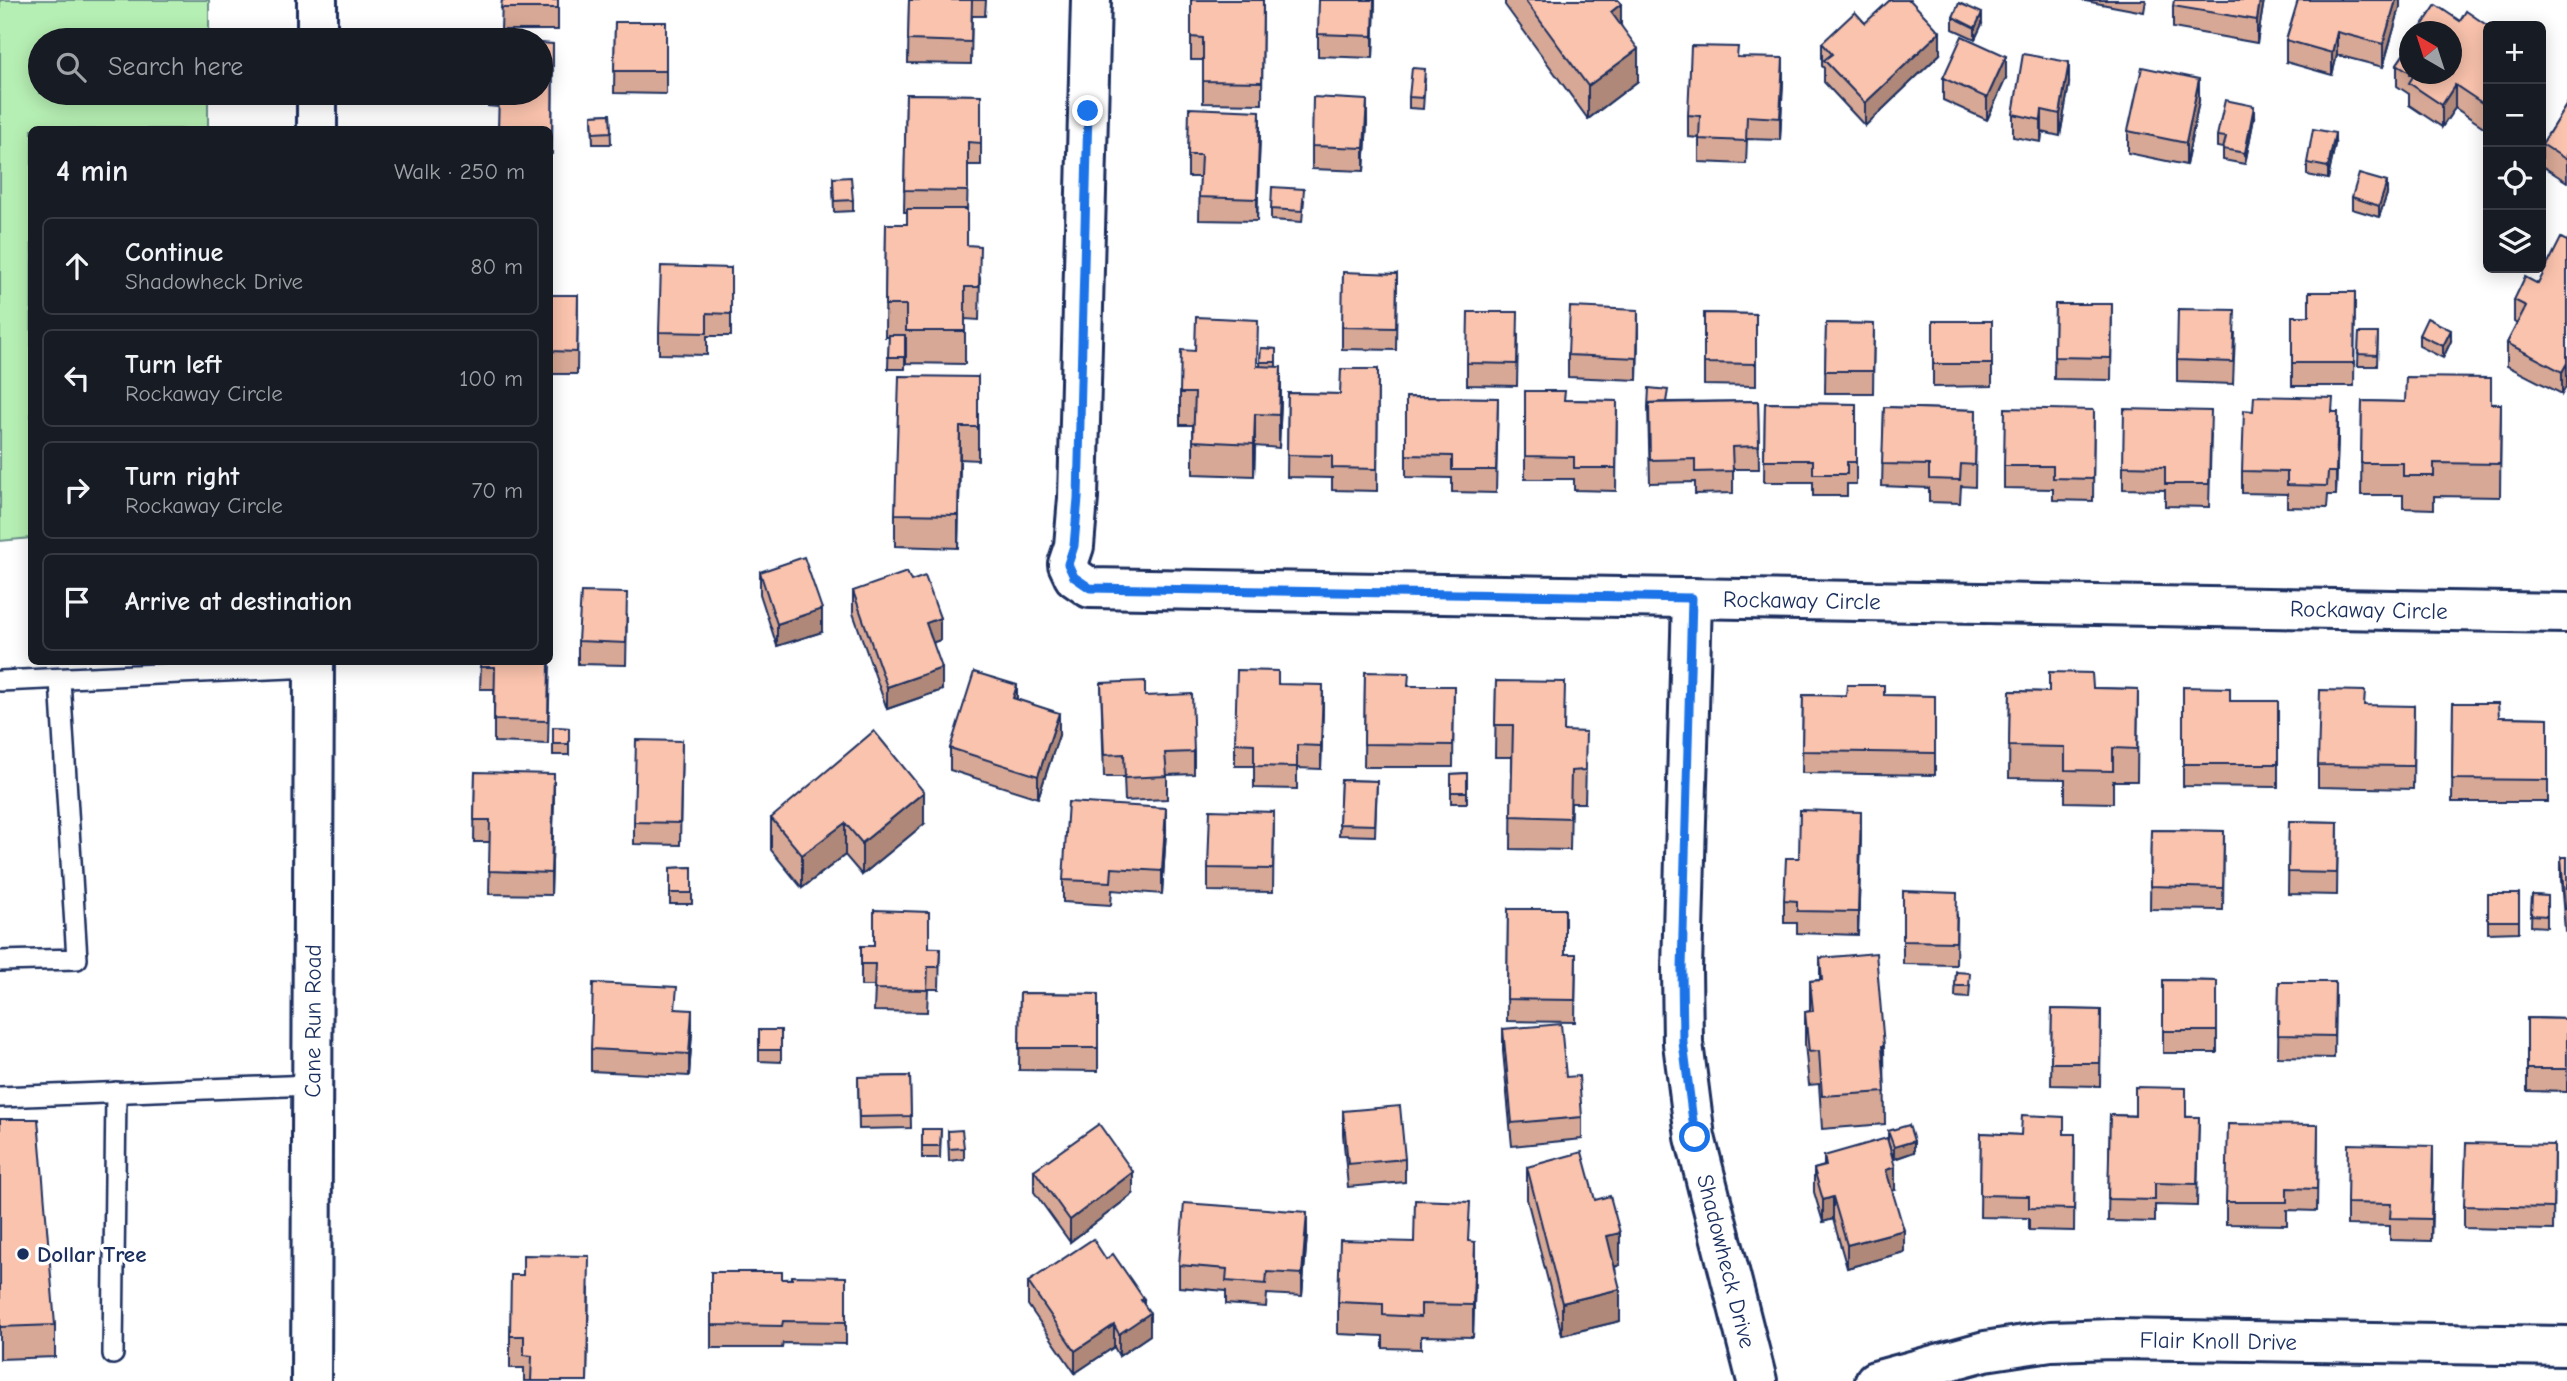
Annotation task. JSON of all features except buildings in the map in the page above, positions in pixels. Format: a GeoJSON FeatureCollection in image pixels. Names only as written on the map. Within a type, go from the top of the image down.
{"type":"FeatureCollection","features":[{"type":"Feature","properties":{"kind":"main road"},"geometry":{"type":"LineString","coordinates":[[317,0],[317,28]]}},
{"type":"Feature","properties":{"kind":"main road","name":"Rockaway Circle"},"geometry":{"type":"LineString","coordinates":[[1091,0],[1078,498],[1074,546],[1068,564],[1074,577],[1090,588],[2567,613]]}},
{"type":"Feature","properties":{"kind":"main road"},"geometry":{"type":"LineString","coordinates":[[317,105],[317,126]]}},
{"type":"Feature","properties":{"kind":"main road","name":"Shadowheck Drive"},"geometry":{"type":"LineString","coordinates":[[1692,598],[1682,969],[1683,1043],[1695,1137],[1757,1381]]}},
{"type":"Feature","properties":{"kind":"main road","name":"Cane Run Road"},"geometry":{"type":"LineString","coordinates":[[311,1381],[314,665]]}},
{"type":"Feature","properties":{"kind":"main road","name":"Flair Knoll Drive"},"geometry":{"type":"LineString","coordinates":[[1875,1381],[1985,1351],[2051,1341],[2113,1339],[2567,1346]]}},
{"type":"Feature","properties":{"kind":"lane"},"geometry":{"type":"LineString","coordinates":[[0,681],[60,680],[298,665]]}},
{"type":"Feature","properties":{"kind":"lane"},"geometry":{"type":"LineString","coordinates":[[0,961],[77,958],[60,680]]}},
{"type":"Feature","properties":{"kind":"lane"},"geometry":{"type":"LineString","coordinates":[[0,1097],[312,1085]]}},
{"type":"Feature","properties":{"kind":"lane"},"geometry":{"type":"LineString","coordinates":[[113,1354],[116,1092]]}},
{"type":"Feature","properties":{"kind":"green space"},"geometry":{"type":"Polygon","coordinates":[[[0,0],[209,0],[209,28],[28,28],[28,105],[208,105],[208,126],[28,126],[28,538],[0,541],[0,0]]]}},
{"type":"Feature","properties":{"kind":"place","name":"Dollar Tree"},"geometry":{"type":"Point","coordinates":[23,1254]}},
{"type":"Feature","properties":{"kind":"route"},"geometry":{"type":"LineString","coordinates":[[1088,111],[1078,498],[1074,546],[1068,564],[1074,577],[1090,588],[1692,598],[1682,969],[1683,1043],[1695,1137]]}}]}
